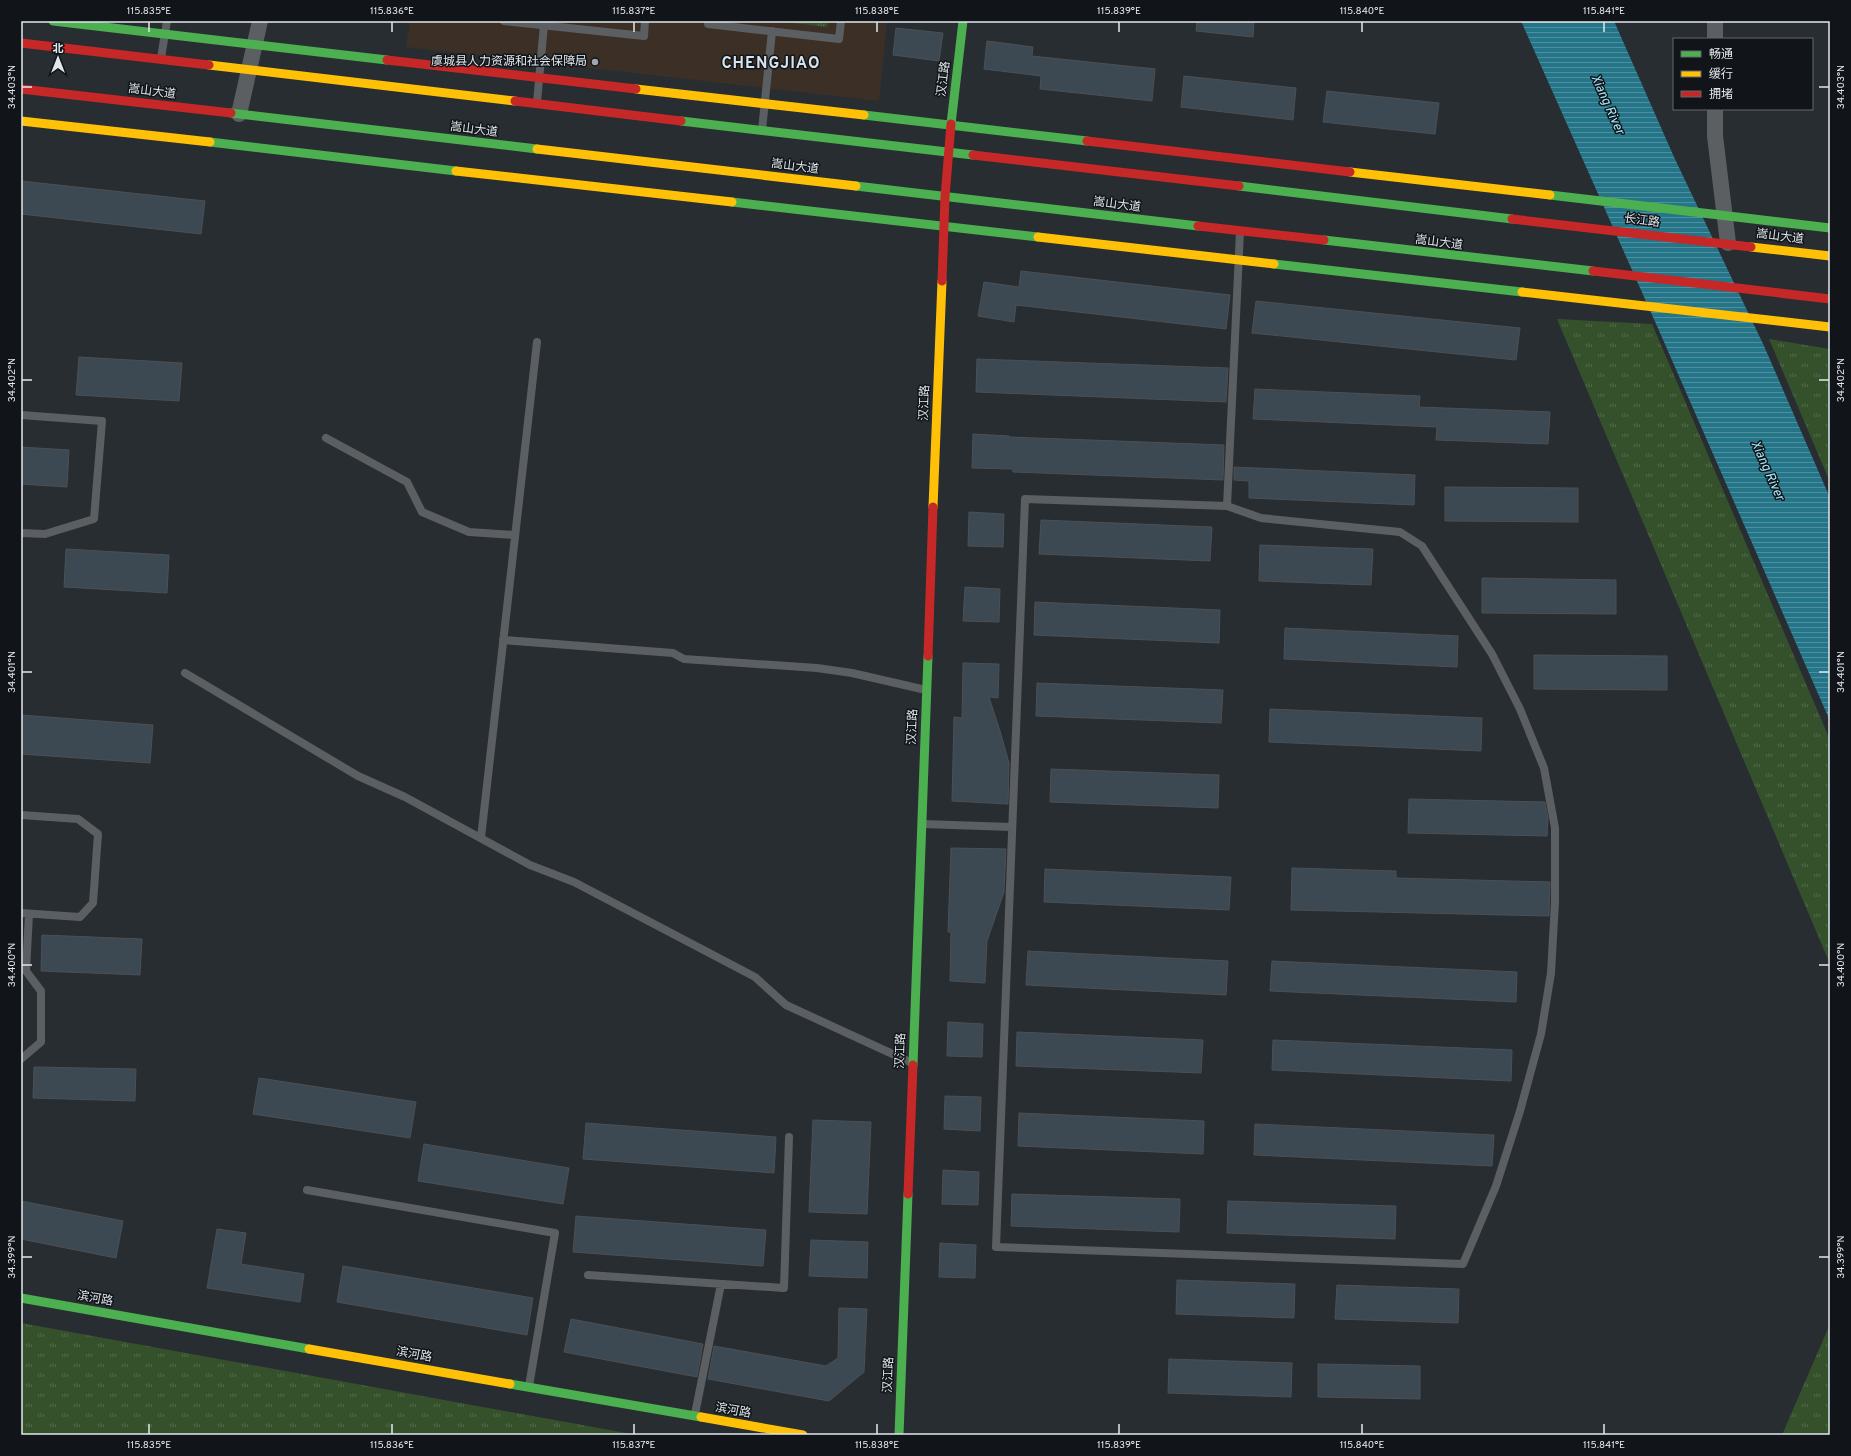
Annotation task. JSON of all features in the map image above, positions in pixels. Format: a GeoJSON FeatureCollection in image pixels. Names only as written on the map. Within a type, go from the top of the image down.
{"type":"FeatureCollection","features":[{"type":"Feature","properties":{"kind":"main road"},"geometry":{"type":"LineString","coordinates":[[53,21],[1830,228]]}},
{"type":"Feature","properties":{"kind":"main road","name":"汉江路"},"geometry":{"type":"LineString","coordinates":[[899,1435],[945,197],[948,152],[963,21]]}},
{"type":"Feature","properties":{"kind":"main road"},"geometry":{"type":"LineString","coordinates":[[21,43],[948,152]]}},
{"type":"Feature","properties":{"kind":"main road","name":"嵩山大道"},"geometry":{"type":"LineString","coordinates":[[21,89],[1729,289],[1830,299]]}},
{"type":"Feature","properties":{"kind":"main road"},"geometry":{"type":"LineString","coordinates":[[21,121],[1830,327]]}},
{"type":"Feature","properties":{"kind":"main road","name":"长江路"},"geometry":{"type":"LineString","coordinates":[[948,152],[1728,243]]}},
{"type":"Feature","properties":{"kind":"main road","name":"嵩山大道"},"geometry":{"type":"LineString","coordinates":[[1728,243],[1830,256]]}},
{"type":"Feature","properties":{"kind":"main road","name":"滨河路"},"geometry":{"type":"LineString","coordinates":[[21,1298],[803,1435]]}},
{"type":"Feature","properties":{"kind":"street"},"geometry":{"type":"LineString","coordinates":[[239,114],[260,21]]}},
{"type":"Feature","properties":{"kind":"street"},"geometry":{"type":"LineString","coordinates":[[1715,21],[1715,38]]}},
{"type":"Feature","properties":{"kind":"street"},"geometry":{"type":"LineString","coordinates":[[1715,110],[1716,136],[1728,243]]}},
{"type":"Feature","properties":{"kind":"lane"},"geometry":{"type":"LineString","coordinates":[[161,60],[166,21]]}},
{"type":"Feature","properties":{"kind":"lane"},"geometry":{"type":"LineString","coordinates":[[506,21],[644,36],[645,21]]}},
{"type":"Feature","properties":{"kind":"lane"},"geometry":{"type":"LineString","coordinates":[[587,30],[588,21]]}},
{"type":"Feature","properties":{"kind":"lane"},"geometry":{"type":"LineString","coordinates":[[708,21],[708,24],[839,39],[841,21]]}},
{"type":"Feature","properties":{"kind":"lane"},"geometry":{"type":"LineString","coordinates":[[536,104],[544,25]]}},
{"type":"Feature","properties":{"kind":"lane"},"geometry":{"type":"LineString","coordinates":[[762,130],[772,31]]}},
{"type":"Feature","properties":{"kind":"lane"},"geometry":{"type":"LineString","coordinates":[[1227,506],[1240,232]]}},
{"type":"Feature","properties":{"kind":"lane"},"geometry":{"type":"LineString","coordinates":[[481,838],[537,342]]}},
{"type":"Feature","properties":{"kind":"lane"},"geometry":{"type":"LineString","coordinates":[[21,416],[102,421],[94,519],[45,534],[21,533]]}},
{"type":"Feature","properties":{"kind":"lane"},"geometry":{"type":"LineString","coordinates":[[326,438],[407,482],[422,512],[469,532],[515,535]]}},
{"type":"Feature","properties":{"kind":"lane"},"geometry":{"type":"LineString","coordinates":[[1025,499],[1227,506],[1261,518],[1400,532],[1422,546],[1492,654],[1520,708],[1544,768],[1555,828],[1555,902],[1551,973],[1541,1034],[1520,1111],[1496,1186],[1464,1264],[996,1247],[1025,499]]}},
{"type":"Feature","properties":{"kind":"lane"},"geometry":{"type":"LineString","coordinates":[[503,640],[673,653],[684,659],[817,668],[852,673],[927,690]]}},
{"type":"Feature","properties":{"kind":"lane"},"geometry":{"type":"LineString","coordinates":[[185,673],[358,776],[405,797],[530,865],[574,882],[755,976],[786,1005],[913,1063]]}},
{"type":"Feature","properties":{"kind":"lane"},"geometry":{"type":"LineString","coordinates":[[21,815],[78,819],[98,834],[92,903],[80,917],[25,913],[26,971],[41,991],[41,1042],[21,1059]]}},
{"type":"Feature","properties":{"kind":"lane"},"geometry":{"type":"LineString","coordinates":[[922,824],[1012,827]]}},
{"type":"Feature","properties":{"kind":"lane"},"geometry":{"type":"LineString","coordinates":[[588,1275],[784,1288],[789,1137]]}},
{"type":"Feature","properties":{"kind":"lane"},"geometry":{"type":"LineString","coordinates":[[307,1190],[554,1233],[529,1387]]}},
{"type":"Feature","properties":{"kind":"lane"},"geometry":{"type":"LineString","coordinates":[[695,1416],[721,1284]]}},
{"type":"Feature","properties":{"kind":"shaded area"},"geometry":{"type":"Polygon","coordinates":[[[410,21],[887,21],[879,101],[406,47],[410,21]]]}},
{"type":"Feature","properties":{"kind":"green space"},"geometry":{"type":"Polygon","coordinates":[[[778,21],[828,21],[827,27],[778,21]]]}},
{"type":"Feature","properties":{"kind":"green space"},"geometry":{"type":"Polygon","coordinates":[[[1557,319],[1652,324],[1830,740],[1830,964],[1557,319]]]}},
{"type":"Feature","properties":{"kind":"green space"},"geometry":{"type":"Polygon","coordinates":[[[1769,339],[1830,349],[1830,482],[1769,339]]]}},
{"type":"Feature","properties":{"kind":"green space"},"geometry":{"type":"Polygon","coordinates":[[[21,1323],[637,1435],[21,1435],[21,1323]]]}},
{"type":"Feature","properties":{"kind":"green space"},"geometry":{"type":"Polygon","coordinates":[[[1830,1324],[1830,1435],[1782,1435],[1830,1324]]]}},
{"type":"Feature","properties":{"kind":"water","name":"Xiang River"},"geometry":{"type":"Polygon","coordinates":[[[1521,21],[1614,21],[1674,157],[1764,346],[1830,498],[1830,721],[1657,326],[1521,21]]]}},
{"type":"Feature","properties":{"kind":"building"},"geometry":{"type":"Polygon","coordinates":[[[1197,21],[1254,21],[1253,37],[1196,31],[1197,21]]]}},
{"type":"Feature","properties":{"kind":"building"},"geometry":{"type":"Polygon","coordinates":[[[896,28],[943,33],[939,61],[893,55],[896,28]]]}},
{"type":"Feature","properties":{"kind":"building"},"geometry":{"type":"Polygon","coordinates":[[[987,41],[1033,47],[1032,56],[1155,69],[1152,101],[1040,89],[1041,76],[984,69],[987,41]]]}},
{"type":"Feature","properties":{"kind":"building"},"geometry":{"type":"Polygon","coordinates":[[[1184,76],[1296,88],[1293,120],[1181,107],[1184,76]]]}},
{"type":"Feature","properties":{"kind":"building"},"geometry":{"type":"Polygon","coordinates":[[[1327,91],[1439,103],[1435,134],[1323,122],[1327,91]]]}},
{"type":"Feature","properties":{"kind":"building"},"geometry":{"type":"Polygon","coordinates":[[[21,181],[205,201],[201,234],[21,214],[21,181]]]}},
{"type":"Feature","properties":{"kind":"building"},"geometry":{"type":"Polygon","coordinates":[[[1021,271],[1230,295],[1226,329],[1016,305],[1014,322],[978,316],[984,282],[1019,287],[1021,271]]]}},
{"type":"Feature","properties":{"kind":"building"},"geometry":{"type":"Polygon","coordinates":[[[1256,301],[1520,328],[1516,360],[1252,333],[1256,301]]]}},
{"type":"Feature","properties":{"kind":"building"},"geometry":{"type":"Polygon","coordinates":[[[79,357],[182,363],[179,401],[76,395],[79,357]]]}},
{"type":"Feature","properties":{"kind":"building"},"geometry":{"type":"Polygon","coordinates":[[[977,359],[1228,368],[1226,402],[976,392],[977,359]]]}},
{"type":"Feature","properties":{"kind":"building"},"geometry":{"type":"Polygon","coordinates":[[[1255,389],[1420,396],[1419,407],[1550,412],[1548,444],[1436,440],[1437,427],[1253,419],[1255,389]]]}},
{"type":"Feature","properties":{"kind":"building"},"geometry":{"type":"Polygon","coordinates":[[[973,434],[1009,437],[1224,445],[1223,480],[1013,472],[1013,469],[972,468],[973,434]]]}},
{"type":"Feature","properties":{"kind":"building"},"geometry":{"type":"Polygon","coordinates":[[[21,447],[69,450],[67,487],[21,484],[21,447]]]}},
{"type":"Feature","properties":{"kind":"building"},"geometry":{"type":"Polygon","coordinates":[[[1234,467],[1415,475],[1414,505],[1249,498],[1249,481],[1234,480],[1234,467]]]}},
{"type":"Feature","properties":{"kind":"building"},"geometry":{"type":"Polygon","coordinates":[[[1445,487],[1578,488],[1578,522],[1445,521],[1445,487]]]}},
{"type":"Feature","properties":{"kind":"building"},"geometry":{"type":"Polygon","coordinates":[[[969,512],[1004,514],[1003,547],[968,546],[969,512]]]}},
{"type":"Feature","properties":{"kind":"building"},"geometry":{"type":"Polygon","coordinates":[[[1041,520],[1212,527],[1210,561],[1039,554],[1041,520]]]}},
{"type":"Feature","properties":{"kind":"building"},"geometry":{"type":"Polygon","coordinates":[[[1260,545],[1373,549],[1371,585],[1259,581],[1260,545]]]}},
{"type":"Feature","properties":{"kind":"building"},"geometry":{"type":"Polygon","coordinates":[[[66,549],[169,555],[167,593],[64,587],[66,549]]]}},
{"type":"Feature","properties":{"kind":"building"},"geometry":{"type":"Polygon","coordinates":[[[1482,578],[1616,580],[1616,614],[1482,613],[1482,578]]]}},
{"type":"Feature","properties":{"kind":"building"},"geometry":{"type":"Polygon","coordinates":[[[965,587],[1000,589],[999,622],[963,621],[965,587]]]}},
{"type":"Feature","properties":{"kind":"building"},"geometry":{"type":"Polygon","coordinates":[[[1035,602],[1220,610],[1219,643],[1034,635],[1035,602]]]}},
{"type":"Feature","properties":{"kind":"building"},"geometry":{"type":"Polygon","coordinates":[[[1285,628],[1458,636],[1457,667],[1284,659],[1285,628]]]}},
{"type":"Feature","properties":{"kind":"building"},"geometry":{"type":"Polygon","coordinates":[[[1534,655],[1667,656],[1667,690],[1534,689],[1534,655]]]}},
{"type":"Feature","properties":{"kind":"building"},"geometry":{"type":"Polygon","coordinates":[[[963,663],[999,664],[998,698],[989,697],[1009,763],[1008,804],[952,801],[954,717],[962,718],[963,663]]]}},
{"type":"Feature","properties":{"kind":"building"},"geometry":{"type":"Polygon","coordinates":[[[1037,683],[1223,690],[1221,723],[1036,716],[1037,683]]]}},
{"type":"Feature","properties":{"kind":"building"},"geometry":{"type":"Polygon","coordinates":[[[1270,709],[1482,718],[1481,751],[1269,742],[1270,709]]]}},
{"type":"Feature","properties":{"kind":"building"},"geometry":{"type":"Polygon","coordinates":[[[21,715],[153,725],[150,763],[21,754],[21,715]]]}},
{"type":"Feature","properties":{"kind":"building"},"geometry":{"type":"Polygon","coordinates":[[[1051,769],[1219,775],[1218,808],[1050,802],[1051,769]]]}},
{"type":"Feature","properties":{"kind":"building"},"geometry":{"type":"Polygon","coordinates":[[[1409,799],[1545,802],[1548,818],[1547,836],[1408,833],[1409,799]]]}},
{"type":"Feature","properties":{"kind":"building"},"geometry":{"type":"Polygon","coordinates":[[[951,848],[1006,849],[1004,892],[987,941],[985,983],[950,981],[951,932],[948,932],[951,848]]]}},
{"type":"Feature","properties":{"kind":"building"},"geometry":{"type":"Polygon","coordinates":[[[1292,868],[1396,871],[1396,878],[1550,882],[1549,916],[1291,910],[1292,868]]]}},
{"type":"Feature","properties":{"kind":"building"},"geometry":{"type":"Polygon","coordinates":[[[1045,869],[1231,877],[1229,910],[1044,902],[1045,869]]]}},
{"type":"Feature","properties":{"kind":"building"},"geometry":{"type":"Polygon","coordinates":[[[42,935],[142,939],[140,975],[41,971],[42,935]]]}},
{"type":"Feature","properties":{"kind":"building"},"geometry":{"type":"Polygon","coordinates":[[[1028,951],[1228,961],[1226,995],[1026,985],[1028,951]]]}},
{"type":"Feature","properties":{"kind":"building"},"geometry":{"type":"Polygon","coordinates":[[[1272,961],[1517,972],[1516,1002],[1270,991],[1272,961]]]}},
{"type":"Feature","properties":{"kind":"building"},"geometry":{"type":"Polygon","coordinates":[[[948,1022],[983,1024],[982,1057],[947,1056],[948,1022]]]}},
{"type":"Feature","properties":{"kind":"building"},"geometry":{"type":"Polygon","coordinates":[[[1017,1032],[1203,1040],[1201,1073],[1016,1066],[1017,1032]]]}},
{"type":"Feature","properties":{"kind":"building"},"geometry":{"type":"Polygon","coordinates":[[[1273,1040],[1512,1050],[1511,1081],[1272,1070],[1273,1040]]]}},
{"type":"Feature","properties":{"kind":"building"},"geometry":{"type":"Polygon","coordinates":[[[34,1067],[136,1069],[135,1101],[33,1098],[34,1067]]]}},
{"type":"Feature","properties":{"kind":"building"},"geometry":{"type":"Polygon","coordinates":[[[259,1078],[416,1102],[410,1138],[253,1114],[259,1078]]]}},
{"type":"Feature","properties":{"kind":"building"},"geometry":{"type":"Polygon","coordinates":[[[945,1096],[981,1097],[980,1131],[944,1129],[945,1096]]]}},
{"type":"Feature","properties":{"kind":"building"},"geometry":{"type":"Polygon","coordinates":[[[1019,1113],[1204,1121],[1203,1154],[1018,1146],[1019,1113]]]}},
{"type":"Feature","properties":{"kind":"building"},"geometry":{"type":"Polygon","coordinates":[[[813,1120],[871,1122],[867,1214],[809,1212],[813,1120]]]}},
{"type":"Feature","properties":{"kind":"building"},"geometry":{"type":"Polygon","coordinates":[[[586,1123],[776,1137],[774,1173],[583,1159],[586,1123]]]}},
{"type":"Feature","properties":{"kind":"building"},"geometry":{"type":"Polygon","coordinates":[[[1255,1124],[1494,1135],[1492,1166],[1254,1155],[1255,1124]]]}},
{"type":"Feature","properties":{"kind":"building"},"geometry":{"type":"Polygon","coordinates":[[[424,1144],[569,1168],[563,1204],[418,1181],[424,1144]]]}},
{"type":"Feature","properties":{"kind":"building"},"geometry":{"type":"Polygon","coordinates":[[[943,1170],[979,1172],[978,1205],[942,1204],[943,1170]]]}},
{"type":"Feature","properties":{"kind":"building"},"geometry":{"type":"Polygon","coordinates":[[[1012,1194],[1180,1199],[1179,1232],[1011,1226],[1012,1194]]]}},
{"type":"Feature","properties":{"kind":"building"},"geometry":{"type":"Polygon","coordinates":[[[21,1201],[123,1221],[116,1258],[21,1239],[21,1201]]]}},
{"type":"Feature","properties":{"kind":"building"},"geometry":{"type":"Polygon","coordinates":[[[1228,1201],[1396,1206],[1395,1239],[1227,1233],[1228,1201]]]}},
{"type":"Feature","properties":{"kind":"building"},"geometry":{"type":"Polygon","coordinates":[[[576,1216],[766,1230],[763,1266],[573,1252],[576,1216]]]}},
{"type":"Feature","properties":{"kind":"building"},"geometry":{"type":"Polygon","coordinates":[[[217,1229],[246,1233],[241,1264],[304,1274],[300,1302],[207,1288],[217,1229]]]}},
{"type":"Feature","properties":{"kind":"building"},"geometry":{"type":"Polygon","coordinates":[[[811,1240],[868,1242],[867,1278],[809,1276],[811,1240]]]}},
{"type":"Feature","properties":{"kind":"building"},"geometry":{"type":"Polygon","coordinates":[[[940,1243],[976,1245],[975,1278],[939,1277],[940,1243]]]}},
{"type":"Feature","properties":{"kind":"building"},"geometry":{"type":"Polygon","coordinates":[[[343,1266],[533,1298],[527,1335],[337,1302],[343,1266]]]}},
{"type":"Feature","properties":{"kind":"building"},"geometry":{"type":"Polygon","coordinates":[[[1177,1280],[1295,1284],[1294,1318],[1176,1314],[1177,1280]]]}},
{"type":"Feature","properties":{"kind":"building"},"geometry":{"type":"Polygon","coordinates":[[[1337,1285],[1459,1289],[1458,1323],[1335,1319],[1337,1285]]]}},
{"type":"Feature","properties":{"kind":"building"},"geometry":{"type":"Polygon","coordinates":[[[839,1308],[867,1309],[864,1372],[829,1401],[708,1379],[714,1346],[826,1366],[838,1358],[839,1308]]]}},
{"type":"Feature","properties":{"kind":"building"},"geometry":{"type":"Polygon","coordinates":[[[571,1319],[703,1344],[697,1377],[564,1352],[571,1319]]]}},
{"type":"Feature","properties":{"kind":"building"},"geometry":{"type":"Polygon","coordinates":[[[1169,1359],[1292,1363],[1291,1397],[1168,1393],[1169,1359]]]}},
{"type":"Feature","properties":{"kind":"building"},"geometry":{"type":"Polygon","coordinates":[[[1318,1364],[1420,1366],[1420,1399],[1318,1397],[1318,1364]]]}},
{"type":"Feature","properties":{"kind":"traffic: fast"},"geometry":{"type":"LineString","coordinates":[[53,21],[387,60]]}},
{"type":"Feature","properties":{"kind":"traffic: fast"},"geometry":{"type":"LineString","coordinates":[[951,124],[963,21]]}},
{"type":"Feature","properties":{"kind":"traffic: fast"},"geometry":{"type":"LineString","coordinates":[[231,113],[537,149]]}},
{"type":"Feature","properties":{"kind":"traffic: fast"},"geometry":{"type":"LineString","coordinates":[[864,115],[1087,141]]}},
{"type":"Feature","properties":{"kind":"traffic: fast"},"geometry":{"type":"LineString","coordinates":[[681,121],[973,155]]}},
{"type":"Feature","properties":{"kind":"traffic: fast"},"geometry":{"type":"LineString","coordinates":[[210,142],[456,171]]}},
{"type":"Feature","properties":{"kind":"traffic: fast"},"geometry":{"type":"LineString","coordinates":[[856,186],[1198,226]]}},
{"type":"Feature","properties":{"kind":"traffic: fast"},"geometry":{"type":"LineString","coordinates":[[1239,186],[1512,219]]}},
{"type":"Feature","properties":{"kind":"traffic: fast"},"geometry":{"type":"LineString","coordinates":[[1550,195],[1830,228]]}},
{"type":"Feature","properties":{"kind":"traffic: fast"},"geometry":{"type":"LineString","coordinates":[[732,202],[1038,237]]}},
{"type":"Feature","properties":{"kind":"traffic: fast"},"geometry":{"type":"LineString","coordinates":[[1324,240],[1593,271]]}},
{"type":"Feature","properties":{"kind":"traffic: fast"},"geometry":{"type":"LineString","coordinates":[[1274,264],[1522,292]]}},
{"type":"Feature","properties":{"kind":"traffic: fast"},"geometry":{"type":"LineString","coordinates":[[913,1065],[928,656]]}},
{"type":"Feature","properties":{"kind":"traffic: fast"},"geometry":{"type":"LineString","coordinates":[[899,1435],[908,1194]]}},
{"type":"Feature","properties":{"kind":"traffic: fast"},"geometry":{"type":"LineString","coordinates":[[21,1298],[309,1349]]}},
{"type":"Feature","properties":{"kind":"traffic: fast"},"geometry":{"type":"LineString","coordinates":[[510,1384],[701,1417]]}},
{"type":"Feature","properties":{"kind":"traffic: slow"},"geometry":{"type":"LineString","coordinates":[[209,65],[515,101]]}},
{"type":"Feature","properties":{"kind":"traffic: slow"},"geometry":{"type":"LineString","coordinates":[[636,89],[864,115]]}},
{"type":"Feature","properties":{"kind":"traffic: slow"},"geometry":{"type":"LineString","coordinates":[[21,121],[210,142]]}},
{"type":"Feature","properties":{"kind":"traffic: slow"},"geometry":{"type":"LineString","coordinates":[[537,149],[856,186]]}},
{"type":"Feature","properties":{"kind":"traffic: slow"},"geometry":{"type":"LineString","coordinates":[[456,171],[732,202]]}},
{"type":"Feature","properties":{"kind":"traffic: slow"},"geometry":{"type":"LineString","coordinates":[[1350,172],[1550,195]]}},
{"type":"Feature","properties":{"kind":"traffic: slow"},"geometry":{"type":"LineString","coordinates":[[1038,237],[1274,264]]}},
{"type":"Feature","properties":{"kind":"traffic: slow"},"geometry":{"type":"LineString","coordinates":[[1751,247],[1830,256]]}},
{"type":"Feature","properties":{"kind":"traffic: slow"},"geometry":{"type":"LineString","coordinates":[[933,507],[942,281]]}},
{"type":"Feature","properties":{"kind":"traffic: slow"},"geometry":{"type":"LineString","coordinates":[[1522,292],[1830,327]]}},
{"type":"Feature","properties":{"kind":"traffic: slow"},"geometry":{"type":"LineString","coordinates":[[309,1349],[510,1384]]}},
{"type":"Feature","properties":{"kind":"traffic: slow"},"geometry":{"type":"LineString","coordinates":[[701,1417],[803,1435]]}},
{"type":"Feature","properties":{"kind":"traffic: jam"},"geometry":{"type":"LineString","coordinates":[[21,43],[209,65]]}},
{"type":"Feature","properties":{"kind":"traffic: jam"},"geometry":{"type":"LineString","coordinates":[[387,60],[636,89]]}},
{"type":"Feature","properties":{"kind":"traffic: jam"},"geometry":{"type":"LineString","coordinates":[[21,89],[231,113]]}},
{"type":"Feature","properties":{"kind":"traffic: jam"},"geometry":{"type":"LineString","coordinates":[[515,101],[681,121]]}},
{"type":"Feature","properties":{"kind":"traffic: jam"},"geometry":{"type":"LineString","coordinates":[[942,281],[945,197],[951,124]]}},
{"type":"Feature","properties":{"kind":"traffic: jam"},"geometry":{"type":"LineString","coordinates":[[1087,141],[1350,172]]}},
{"type":"Feature","properties":{"kind":"traffic: jam"},"geometry":{"type":"LineString","coordinates":[[973,155],[1239,186]]}},
{"type":"Feature","properties":{"kind":"traffic: jam"},"geometry":{"type":"LineString","coordinates":[[1512,219],[1751,247]]}},
{"type":"Feature","properties":{"kind":"traffic: jam"},"geometry":{"type":"LineString","coordinates":[[1198,226],[1324,240]]}},
{"type":"Feature","properties":{"kind":"traffic: jam"},"geometry":{"type":"LineString","coordinates":[[1593,271],[1830,299]]}},
{"type":"Feature","properties":{"kind":"traffic: jam"},"geometry":{"type":"LineString","coordinates":[[928,656],[933,507]]}},
{"type":"Feature","properties":{"kind":"traffic: jam"},"geometry":{"type":"LineString","coordinates":[[908,1194],[913,1065]]}},
{"type":"Feature","properties":{"kind":"place","name":"虞城县人力资源和社会保障局"},"geometry":{"type":"Point","coordinates":[595,62]}},
{"type":"Feature","properties":{"kind":"district","name":"CHENGJIAO"},"geometry":{"type":"Point","coordinates":[771,64]}}]}
